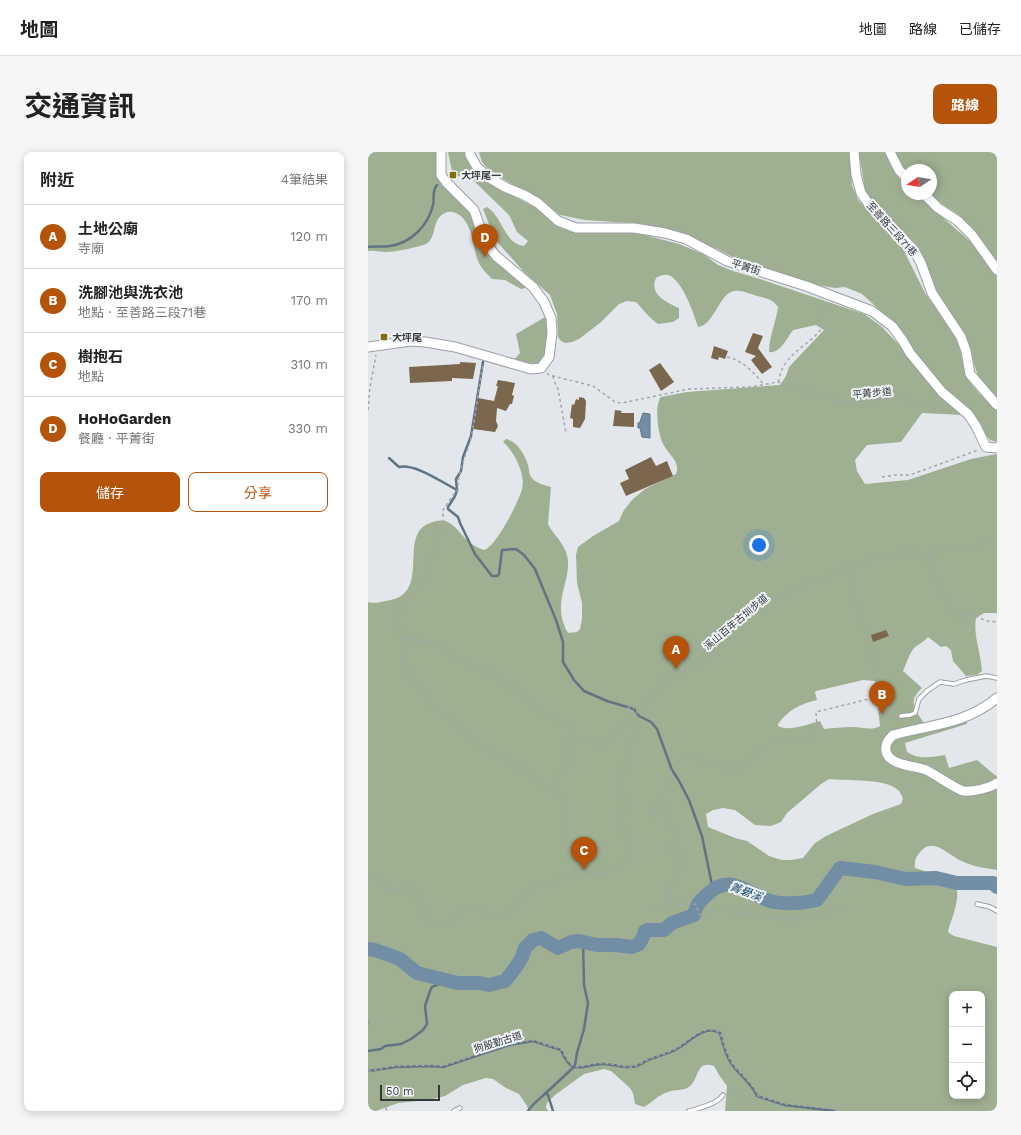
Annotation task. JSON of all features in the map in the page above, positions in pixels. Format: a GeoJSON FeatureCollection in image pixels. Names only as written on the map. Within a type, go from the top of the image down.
{"type":"FeatureCollection","features":[{"type":"Feature","properties":{"kind":"street"},"geometry":{"type":"LineString","coordinates":[[368,347],[378,347],[410,341],[425,342],[455,347],[531,368],[541,368],[549,357],[552,333],[551,318],[544,302],[533,287],[496,256],[485,242],[474,210],[441,175],[441,152]]}},
{"type":"Feature","properties":{"kind":"street","name":"平菁街"},"geometry":{"type":"LineString","coordinates":[[470,152],[470,155],[477,167],[488,177],[538,203],[558,221],[576,228],[634,228],[665,233],[686,240],[727,261],[806,286],[872,311],[892,326],[903,340],[910,353],[942,392],[968,414],[976,426],[986,447]]}},
{"type":"Feature","properties":{"kind":"street","name":"至善路三段71巷"},"geometry":{"type":"LineString","coordinates":[[854,152],[856,175],[861,193],[870,206],[882,216],[914,250],[921,263],[932,293],[961,337],[966,352],[970,374],[997,405]]}},
{"type":"Feature","properties":{"kind":"street"},"geometry":{"type":"LineString","coordinates":[[890,152],[901,172]]}},
{"type":"Feature","properties":{"kind":"street"},"geometry":{"type":"LineString","coordinates":[[930,200],[938,208],[958,221],[972,235],[997,270]]}},
{"type":"Feature","properties":{"kind":"street"},"geometry":{"type":"LineString","coordinates":[[986,447],[997,448]]}},
{"type":"Feature","properties":{"kind":"street"},"geometry":{"type":"LineString","coordinates":[[997,698],[985,707],[968,716],[950,722],[893,735],[888,741],[886,747],[887,755],[894,761],[926,770],[963,791],[977,790],[997,783]]}},
{"type":"Feature","properties":{"kind":"lane"},"geometry":{"type":"LineString","coordinates":[[901,716],[915,713],[919,699],[940,682],[954,684],[986,676],[997,678]]}},
{"type":"Feature","properties":{"kind":"lane"},"geometry":{"type":"LineString","coordinates":[[977,904],[990,907],[997,911]]}},
{"type":"Feature","properties":{"kind":"lane"},"geometry":{"type":"LineString","coordinates":[[690,1111],[700,1108],[722,1096]]}},
{"type":"Feature","properties":{"kind":"lane"},"geometry":{"type":"LineString","coordinates":[[454,1111],[460,1108]]}},
{"type":"Feature","properties":{"kind":"path"},"geometry":{"type":"LineString","coordinates":[[541,368],[549,375],[593,386],[615,402],[622,403],[689,388],[750,387],[778,382],[784,364],[807,342],[818,334],[822,328],[820,311],[828,304]]}},
{"type":"Feature","properties":{"kind":"path"},"geometry":{"type":"LineString","coordinates":[[368,410],[370,387],[378,347]]}},
{"type":"Feature","properties":{"kind":"path"},"geometry":{"type":"LineString","coordinates":[[485,356],[472,436],[457,479],[457,490],[443,510],[444,524],[434,546],[426,581],[401,606],[395,620],[397,630],[406,638],[430,642],[444,648],[448,655],[455,660],[494,674],[542,712],[571,726],[575,736],[567,743],[568,759],[558,779],[549,790]]}},
{"type":"Feature","properties":{"kind":"path"},"geometry":{"type":"LineString","coordinates":[[727,357],[733,358],[749,368],[763,384]]}},
{"type":"Feature","properties":{"kind":"path"},"geometry":{"type":"LineString","coordinates":[[553,376],[558,389],[566,433]]}},
{"type":"Feature","properties":{"kind":"path","name":"平菁步道"},"geometry":{"type":"LineString","coordinates":[[778,382],[835,400],[852,402],[903,397],[916,405],[953,412]]}},
{"type":"Feature","properties":{"kind":"path"},"geometry":{"type":"LineString","coordinates":[[882,477],[910,475],[986,447]]}},
{"type":"Feature","properties":{"kind":"path","name":"溪山百年古圳步道"},"geometry":{"type":"LineString","coordinates":[[575,736],[602,745],[609,742],[624,723],[628,708],[632,706],[637,711],[654,696],[660,683],[673,672],[693,670],[720,642],[771,600],[788,594],[806,584],[860,566],[865,562],[882,555],[899,551],[919,553],[923,556],[932,552],[961,547],[970,548],[997,534]]}},
{"type":"Feature","properties":{"kind":"path"},"geometry":{"type":"LineString","coordinates":[[932,552],[932,556],[928,559],[928,562],[934,568],[939,589],[944,593],[951,610],[957,617],[972,614],[986,620],[997,622]]}},
{"type":"Feature","properties":{"kind":"path"},"geometry":{"type":"LineString","coordinates":[[841,566],[850,574],[849,588],[855,600],[859,604],[874,666],[882,709],[886,715],[901,716]]}},
{"type":"Feature","properties":{"kind":"path"},"geometry":{"type":"LineString","coordinates":[[406,638],[407,647],[401,662],[431,706],[480,745],[521,769],[549,790],[559,795],[564,808],[563,841]]}},
{"type":"Feature","properties":{"kind":"path"},"geometry":{"type":"LineString","coordinates":[[654,911],[670,902],[672,897],[670,892],[672,882],[683,864],[680,858],[681,848],[667,851],[679,835],[678,831],[672,829],[665,817],[667,801],[651,817],[665,790],[672,769],[678,762],[693,754],[703,761],[732,769],[743,767],[757,751],[773,741],[789,738],[803,739],[813,736],[817,727],[816,712],[869,699],[881,706]]}},
{"type":"Feature","properties":{"kind":"path"},"geometry":{"type":"LineString","coordinates":[[368,873],[379,878],[389,890],[399,890],[406,885],[411,886],[416,893],[421,907],[428,915],[432,923],[451,923],[466,906],[473,906],[477,910],[489,914],[505,914],[518,907],[527,892],[538,886],[548,885],[575,871],[586,871],[595,874],[602,873],[627,860],[629,848],[622,824],[622,815],[625,807],[621,777],[626,761],[625,754],[636,734],[637,711]]}},
{"type":"Feature","properties":{"kind":"path"},"geometry":{"type":"LineString","coordinates":[[670,902],[682,905],[696,904],[699,914],[704,916],[718,909],[724,908],[735,912],[748,912],[783,920],[794,920],[819,915],[844,906]]}},
{"type":"Feature","properties":{"kind":"path"},"geometry":{"type":"LineString","coordinates":[[532,1102],[572,1066],[576,1067],[601,1063],[630,1067],[636,1066],[647,1060],[676,1049],[701,1032],[710,1029],[716,1030],[720,1033],[726,1053],[732,1064],[750,1083],[758,1096],[763,1099],[785,1104],[838,1111]]}},
{"type":"Feature","properties":{"kind":"path","name":"狗殷勤古道"},"geometry":{"type":"LineString","coordinates":[[368,1071],[395,1066],[443,1066],[471,1058],[489,1050],[529,1040],[562,1050],[568,1062],[572,1066]]}},
{"type":"Feature","properties":{"kind":"path"},"geometry":{"type":"LineString","coordinates":[[722,1096],[727,1098],[730,1091],[735,1090],[750,1100],[756,1101],[763,1099]]}},
{"type":"Feature","properties":{"kind":"path"},"geometry":{"type":"LineString","coordinates":[[383,1096],[387,1111]]}},
{"type":"Feature","properties":{"kind":"green space"},"geometry":{"type":"Polygon","coordinates":[[[368,152],[438,152],[438,172],[468,207],[484,243],[527,286],[521,289],[505,280],[492,279],[490,277],[478,261],[467,224],[461,216],[454,212],[445,213],[438,219],[431,239],[426,244],[395,251],[368,251],[368,152]]]}},
{"type":"Feature","properties":{"kind":"green space"},"geometry":{"type":"Polygon","coordinates":[[[448,152],[467,152],[498,188],[531,205],[572,230],[584,233],[602,231],[637,233],[679,244],[703,254],[718,265],[864,314],[881,326],[903,349],[926,381],[945,401],[963,415],[922,413],[901,442],[867,445],[855,460],[857,471],[865,484],[908,480],[971,459],[997,454],[997,613],[984,613],[976,618],[976,638],[982,671],[977,675],[966,676],[953,661],[951,650],[946,646],[941,647],[928,637],[913,649],[903,671],[922,688],[915,697],[914,706],[924,723],[966,714],[967,724],[905,743],[907,752],[921,757],[945,755],[949,768],[977,760],[996,776],[997,775],[997,870],[968,864],[942,849],[931,846],[926,847],[919,853],[916,859],[915,868],[926,872],[940,873],[949,877],[954,883],[957,890],[957,898],[948,931],[949,933],[954,936],[997,947],[997,1111],[725,1111],[727,1086],[714,1066],[708,1065],[704,1066],[698,1071],[695,1080],[689,1087],[665,1093],[644,1107],[635,1104],[633,1093],[630,1088],[611,1071],[604,1069],[584,1074],[555,1095],[547,1103],[546,1107],[548,1111],[529,1111],[519,1094],[506,1088],[493,1079],[486,1078],[463,1085],[445,1096],[429,1100],[398,1103],[376,1111],[368,1111],[368,602],[372,603],[386,601],[400,596],[408,588],[412,577],[416,539],[420,530],[430,523],[436,521],[448,522],[475,546],[484,550],[495,541],[512,513],[523,486],[523,479],[518,462],[503,442],[506,439],[514,442],[523,453],[528,465],[530,476],[540,484],[551,487],[548,524],[563,545],[568,561],[561,613],[563,622],[568,632],[577,632],[580,629],[582,619],[582,603],[577,583],[576,555],[578,547],[593,536],[619,521],[624,510],[632,500],[645,489],[676,474],[677,466],[663,444],[660,434],[657,413],[661,397],[687,392],[780,385],[786,376],[789,367],[824,330],[816,325],[793,330],[777,351],[769,352],[770,340],[778,307],[774,302],[766,298],[735,291],[725,297],[709,321],[698,327],[683,290],[673,278],[665,275],[656,278],[654,284],[655,289],[660,297],[679,308],[679,318],[673,322],[658,324],[636,302],[627,301],[619,304],[600,323],[579,339],[565,343],[558,337],[557,314],[550,295],[524,272],[499,244],[493,234],[483,209],[487,207],[492,211],[508,235],[517,244],[524,246],[528,241],[517,232],[509,215],[473,180],[464,176],[455,177],[452,171],[448,152]],[[863,680],[816,691],[817,700],[805,703],[790,711],[778,724],[778,726],[783,728],[793,728],[820,721],[824,729],[852,727],[870,729],[880,726],[875,681],[863,680]],[[829,779],[787,813],[781,822],[771,826],[755,825],[735,810],[723,808],[713,810],[706,814],[708,827],[735,838],[747,841],[769,856],[782,860],[791,860],[803,858],[815,843],[826,836],[873,814],[901,804],[903,799],[899,791],[892,786],[885,784],[865,781],[829,779]]]}},
{"type":"Feature","properties":{"kind":"green space"},"geometry":{"type":"Polygon","coordinates":[[[479,152],[849,152],[852,185],[858,200],[903,249],[925,293],[954,333],[960,350],[966,377],[978,392],[997,411],[997,442],[990,440],[914,354],[891,320],[862,294],[845,287],[835,288],[817,285],[740,261],[717,249],[663,229],[644,224],[585,220],[560,215],[545,203],[488,169],[482,162],[479,152]]]}},
{"type":"Feature","properties":{"kind":"green space"},"geometry":{"type":"Polygon","coordinates":[[[859,152],[886,152],[896,175],[901,180],[901,200],[923,200],[973,244],[997,276],[997,398],[978,376],[971,351],[962,329],[937,293],[920,252],[909,238],[865,191],[859,152]]]}},
{"type":"Feature","properties":{"kind":"green space"},"geometry":{"type":"Polygon","coordinates":[[[895,152],[997,152],[997,263],[972,229],[959,215],[937,200],[937,164],[901,164],[895,152]]]}},
{"type":"Feature","properties":{"kind":"green space"},"geometry":{"type":"Polygon","coordinates":[[[547,316],[547,350],[544,359],[541,362],[532,363],[515,359],[520,353],[516,334],[547,316]]]}},
{"type":"Feature","properties":{"kind":"water"},"geometry":{"type":"Polygon","coordinates":[[[643,413],[650,414],[650,438],[642,437],[640,428],[638,428],[638,423],[640,422],[643,413]]]}},
{"type":"Feature","properties":{"kind":"building"},"geometry":{"type":"Polygon","coordinates":[[[753,333],[763,336],[758,348],[772,367],[762,374],[751,360],[756,356],[745,352],[753,333]]]}},
{"type":"Feature","properties":{"kind":"building"},"geometry":{"type":"Polygon","coordinates":[[[714,346],[728,351],[725,359],[719,357],[718,360],[711,358],[714,346]]]}},
{"type":"Feature","properties":{"kind":"building"},"geometry":{"type":"Polygon","coordinates":[[[460,362],[476,363],[473,379],[452,378],[452,381],[410,383],[409,367],[460,364],[460,362]]]}},
{"type":"Feature","properties":{"kind":"building"},"geometry":{"type":"Polygon","coordinates":[[[660,363],[674,382],[661,391],[649,370],[660,363]]]}},
{"type":"Feature","properties":{"kind":"building"},"geometry":{"type":"Polygon","coordinates":[[[498,380],[515,383],[512,395],[514,396],[512,404],[510,404],[506,411],[497,408],[496,421],[498,426],[495,432],[473,429],[478,398],[494,401],[498,380]]]}},
{"type":"Feature","properties":{"kind":"building"},"geometry":{"type":"Polygon","coordinates":[[[579,397],[584,398],[586,401],[585,419],[580,428],[573,427],[573,419],[570,418],[572,404],[574,405],[576,399],[579,400],[579,397]]]}},
{"type":"Feature","properties":{"kind":"building"},"geometry":{"type":"Polygon","coordinates":[[[615,410],[622,411],[621,413],[634,413],[634,427],[613,426],[615,410]]]}},
{"type":"Feature","properties":{"kind":"building"},"geometry":{"type":"Polygon","coordinates":[[[651,457],[656,466],[667,461],[673,476],[626,496],[620,483],[629,479],[625,470],[651,457]]]}},
{"type":"Feature","properties":{"kind":"building"},"geometry":{"type":"Polygon","coordinates":[[[886,630],[889,636],[873,642],[871,635],[886,630]]]}},
{"type":"Feature","properties":{"kind":"waterway"},"geometry":{"type":"LineString","coordinates":[[368,247],[398,244],[412,237],[418,232],[431,213],[434,202],[434,190],[437,185]]}},
{"type":"Feature","properties":{"kind":"waterway"},"geometry":{"type":"LineString","coordinates":[[483,362],[471,436],[463,457],[461,471],[456,479],[457,490],[448,509],[458,517],[475,554],[492,576],[497,576],[499,574],[502,550],[516,549],[524,555],[535,569],[556,620],[563,642],[563,662],[574,680],[584,691],[607,701],[634,709],[639,716],[651,722],[657,729],[672,770],[689,800],[702,836],[713,890]]}},
{"type":"Feature","properties":{"kind":"waterway"},"geometry":{"type":"LineString","coordinates":[[389,458],[399,467],[413,468],[421,471],[457,490]]}},
{"type":"Feature","properties":{"kind":"waterway","name":"菁礐溪"},"geometry":{"type":"LineString","coordinates":[[368,949],[400,959],[417,973],[458,983],[480,983],[489,985],[505,981],[516,967],[525,948],[533,940],[541,938],[558,948],[571,942],[579,941],[597,945],[632,947],[639,944],[645,931],[664,930],[672,923],[694,915],[699,902],[703,898],[717,887],[726,885],[734,885],[766,900],[774,902],[801,903],[817,900],[840,868],[875,872],[906,879],[936,878],[957,883],[993,883],[997,887]]}},
{"type":"Feature","properties":{"kind":"waterway"},"geometry":{"type":"LineString","coordinates":[[575,1065],[584,1029],[588,1003],[584,985],[583,942]]}},
{"type":"Feature","properties":{"kind":"waterway"},"geometry":{"type":"LineString","coordinates":[[368,1051],[381,1049],[385,1046],[401,1044],[423,1030],[427,1024],[425,1006],[430,991],[432,987],[448,980]]}},
{"type":"Feature","properties":{"kind":"waterway"},"geometry":{"type":"LineString","coordinates":[[368,1071],[395,1067],[443,1067],[509,1045],[533,1041],[561,1050],[569,1063],[576,1068],[605,1064],[633,1067],[674,1051],[703,1032],[714,1031],[720,1033],[724,1049],[729,1060],[752,1087],[757,1096],[785,1105],[835,1111]]}},
{"type":"Feature","properties":{"kind":"waterway"},"geometry":{"type":"LineString","coordinates":[[528,1111],[574,1067]]}},
{"type":"Feature","properties":{"kind":"waterway"},"geometry":{"type":"LineString","coordinates":[[546,1093],[553,1111]]}},
{"type":"Feature","properties":{"kind":"place","name":"大坪尾一"},"geometry":{"type":"Point","coordinates":[453,175]}},
{"type":"Feature","properties":{"kind":"place","name":"HoHoGarden"},"geometry":{"type":"Point","coordinates":[485,257]}},
{"type":"Feature","properties":{"kind":"place","name":"大坪尾"},"geometry":{"type":"Point","coordinates":[384,337]}},
{"type":"Feature","properties":{"kind":"place","name":"土地公廟"},"geometry":{"type":"Point","coordinates":[676,669]}},
{"type":"Feature","properties":{"kind":"place","name":"洗腳池與洗衣池"},"geometry":{"type":"Point","coordinates":[882,714]}},
{"type":"Feature","properties":{"kind":"place","name":"樹抱石"},"geometry":{"type":"Point","coordinates":[584,870]}}]}
